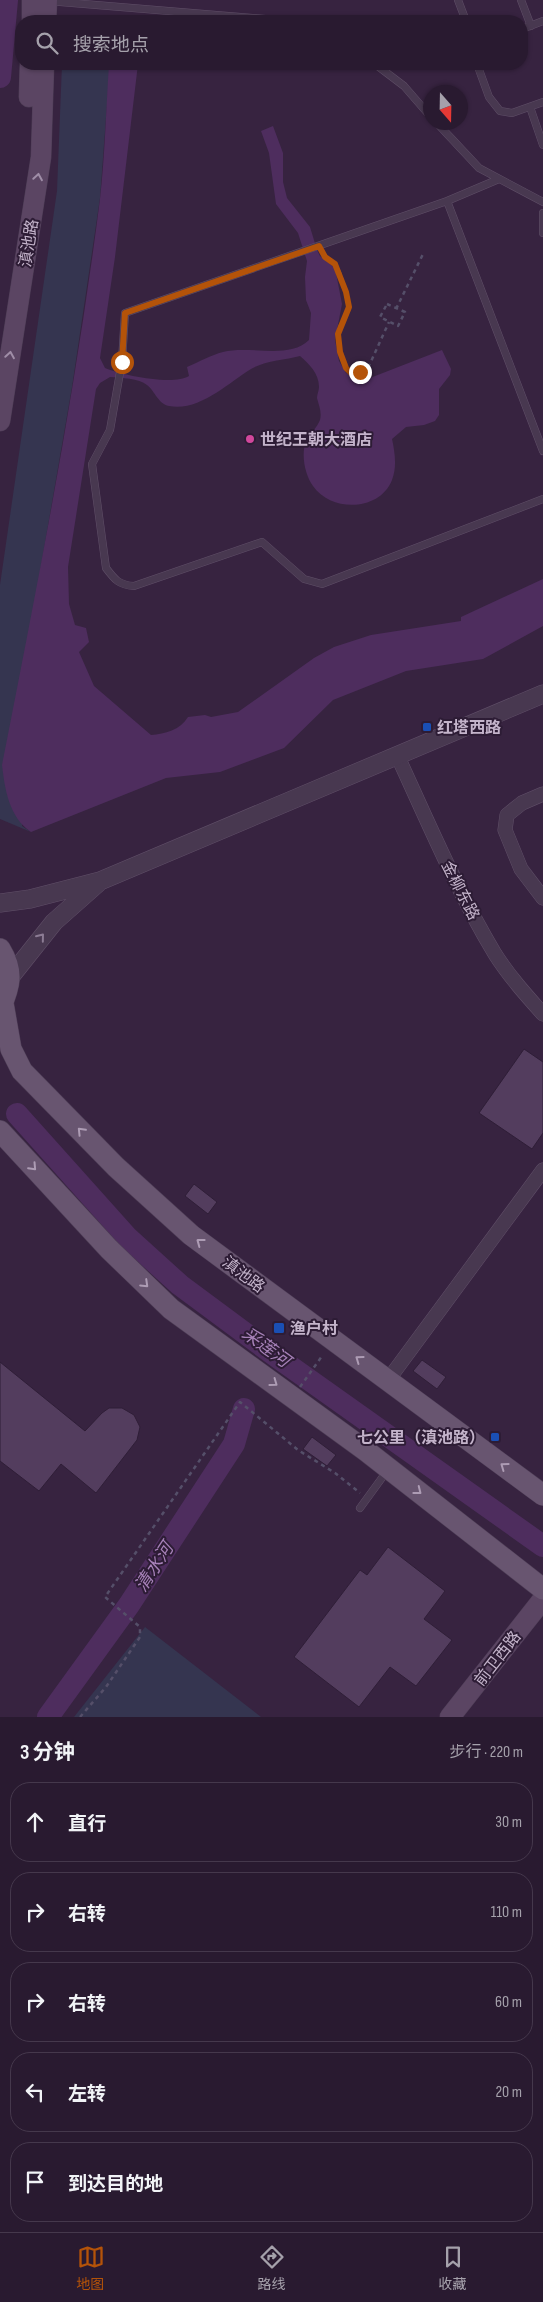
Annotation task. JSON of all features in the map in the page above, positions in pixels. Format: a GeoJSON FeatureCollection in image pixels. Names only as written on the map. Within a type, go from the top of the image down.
{"type":"FeatureCollection","features":[{"type":"Feature","properties":{"kind":"main road"},"geometry":{"type":"LineString","coordinates":[[34,15],[40,0]]}},
{"type":"Feature","properties":{"kind":"main road"},"geometry":{"type":"LineString","coordinates":[[40,0],[44,15]]}},
{"type":"Feature","properties":{"kind":"main road","name":"滇池路"},"geometry":{"type":"LineString","coordinates":[[0,331],[27,156],[30,70]]}},
{"type":"Feature","properties":{"kind":"main road","name":"滇池路"},"geometry":{"type":"LineString","coordinates":[[0,421],[41,157],[44,70]]}},
{"type":"Feature","properties":{"kind":"main road"},"geometry":{"type":"LineString","coordinates":[[0,949],[11,976],[1,1006]]}},
{"type":"Feature","properties":{"kind":"main road","name":"滇池路"},"geometry":{"type":"LineString","coordinates":[[1,1006],[11,1049],[22,1071],[116,1167],[192,1236],[543,1495]]}},
{"type":"Feature","properties":{"kind":"main road"},"geometry":{"type":"LineString","coordinates":[[0,1131],[108,1249],[171,1308],[389,1469],[543,1589]]}},
{"type":"Feature","properties":{"kind":"main road","name":"前卫西路"},"geometry":{"type":"LineString","coordinates":[[450,1717],[543,1599]]}},
{"type":"Feature","properties":{"kind":"main road","name":"前卫西路"},"geometry":{"type":"LineString","coordinates":[[465,1717],[543,1618]]}},
{"type":"Feature","properties":{"kind":"street"},"geometry":{"type":"LineString","coordinates":[[3,902],[30,899],[100,881],[543,694]]}},
{"type":"Feature","properties":{"kind":"street","name":"金柳东路"},"geometry":{"type":"LineString","coordinates":[[397,755],[454,878],[496,955],[521,989],[543,1014]]}},
{"type":"Feature","properties":{"kind":"street"},"geometry":{"type":"LineString","coordinates":[[543,794],[522,803],[507,815],[505,830],[521,869],[543,898]]}},
{"type":"Feature","properties":{"kind":"street"},"geometry":{"type":"LineString","coordinates":[[11,976],[54,922],[100,881]]}},
{"type":"Feature","properties":{"kind":"street"},"geometry":{"type":"LineString","coordinates":[[388,1380],[543,1170]]}},
{"type":"Feature","properties":{"kind":"lane"},"geometry":{"type":"LineString","coordinates":[[40,0],[218,15]]}},
{"type":"Feature","properties":{"kind":"lane"},"geometry":{"type":"LineString","coordinates":[[458,0],[464,15]]}},
{"type":"Feature","properties":{"kind":"lane"},"geometry":{"type":"LineString","coordinates":[[522,0],[527,15]]}},
{"type":"Feature","properties":{"kind":"lane"},"geometry":{"type":"LineString","coordinates":[[528,17],[531,26]]}},
{"type":"Feature","properties":{"kind":"lane"},"geometry":{"type":"LineString","coordinates":[[528,27],[543,21]]}},
{"type":"Feature","properties":{"kind":"lane"},"geometry":{"type":"LineString","coordinates":[[383,70],[404,86],[423,108]]}},
{"type":"Feature","properties":{"kind":"lane"},"geometry":{"type":"LineString","coordinates":[[479,70],[489,97],[500,111],[512,113],[543,102]]}},
{"type":"Feature","properties":{"kind":"lane"},"geometry":{"type":"LineString","coordinates":[[530,107],[543,145]]}},
{"type":"Feature","properties":{"kind":"lane"},"geometry":{"type":"LineString","coordinates":[[443,130],[479,168],[543,202]]}},
{"type":"Feature","properties":{"kind":"lane"},"geometry":{"type":"LineString","coordinates":[[499,179],[448,201],[125,313],[121,367],[110,430],[92,464],[106,568],[114,579],[122,585],[134,586],[262,542],[304,579],[322,584],[543,499]]}},
{"type":"Feature","properties":{"kind":"lane"},"geometry":{"type":"LineString","coordinates":[[448,201],[543,451]]}},
{"type":"Feature","properties":{"kind":"lane"},"geometry":{"type":"LineString","coordinates":[[543,213],[543,233]]}},
{"type":"Feature","properties":{"kind":"lane"},"geometry":{"type":"LineString","coordinates":[[360,1508],[389,1469]]}},
{"type":"Feature","properties":{"kind":"path"},"geometry":{"type":"LineString","coordinates":[[319,246],[325,257],[335,264],[346,292],[349,307],[338,334],[340,352],[346,368],[351,373],[358,375],[368,368],[388,322]]}},
{"type":"Feature","properties":{"kind":"path"},"geometry":{"type":"LineString","coordinates":[[396,308],[424,252]]}},
{"type":"Feature","properties":{"kind":"path"},"geometry":{"type":"LineString","coordinates":[[387,304],[396,308],[405,312],[398,326],[380,318],[387,304]]}},
{"type":"Feature","properties":{"kind":"path"},"geometry":{"type":"LineString","coordinates":[[300,1387],[322,1356]]}},
{"type":"Feature","properties":{"kind":"path"},"geometry":{"type":"LineString","coordinates":[[80,1717],[106,1687],[140,1637],[140,1627],[106,1597],[240,1402],[298,1450],[335,1473],[367,1498]]}},
{"type":"Feature","properties":{"kind":"shaded area"},"geometry":{"type":"Polygon","coordinates":[[[62,70],[110,70],[100,198],[72,387],[40,572],[22,826],[31,832],[0,819],[0,585],[57,191],[62,70]]]}},
{"type":"Feature","properties":{"kind":"shaded area"},"geometry":{"type":"Polygon","coordinates":[[[109,70],[137,70],[115,257],[100,358],[105,368],[123,374],[160,380],[181,379],[189,376],[187,367],[218,353],[234,350],[280,351],[301,346],[309,340],[311,313],[306,300],[305,277],[307,261],[298,233],[276,204],[269,153],[261,131],[273,126],[283,153],[283,182],[287,198],[310,227],[320,256],[334,267],[336,273],[342,304],[335,340],[339,361],[346,373],[359,378],[370,378],[442,350],[451,369],[450,375],[439,389],[439,415],[435,421],[424,425],[406,427],[392,439],[395,470],[392,480],[386,490],[377,498],[367,503],[355,505],[332,501],[321,495],[313,486],[308,476],[304,464],[304,451],[307,439],[320,420],[317,398],[319,382],[310,366],[300,356],[256,366],[202,401],[180,407],[165,405],[150,388],[139,381],[110,377],[100,383],[96,389],[68,567],[69,604],[75,625],[86,628],[89,642],[79,652],[94,686],[151,735],[176,728],[188,717],[205,715],[211,717],[238,712],[314,658],[334,647],[371,635],[461,621],[461,617],[543,579],[543,626],[483,659],[406,671],[333,700],[284,748],[220,772],[166,778],[31,832],[18,819],[9,802],[2,765],[43,553],[80,341],[100,199],[109,70]]]}},
{"type":"Feature","properties":{"kind":"shaded area"},"geometry":{"type":"Polygon","coordinates":[[[145,1627],[261,1717],[74,1717],[145,1627]]]}},
{"type":"Feature","properties":{"kind":"building"},"geometry":{"type":"Polygon","coordinates":[[[524,1049],[543,1062],[543,1133],[532,1149],[479,1113],[524,1049]]]}},
{"type":"Feature","properties":{"kind":"building"},"geometry":{"type":"Polygon","coordinates":[[[194,1184],[217,1202],[208,1214],[185,1196],[194,1184]]]}},
{"type":"Feature","properties":{"kind":"building"},"geometry":{"type":"Polygon","coordinates":[[[422,1360],[446,1377],[437,1389],[413,1371],[422,1360]]]}},
{"type":"Feature","properties":{"kind":"building"},"geometry":{"type":"Polygon","coordinates":[[[0,1362],[85,1431],[109,1408],[122,1408],[134,1415],[140,1427],[137,1440],[96,1493],[61,1464],[39,1491],[0,1461],[0,1362]]]}},
{"type":"Feature","properties":{"kind":"building"},"geometry":{"type":"Polygon","coordinates":[[[312,1437],[336,1455],[327,1466],[303,1449],[312,1437]]]}},
{"type":"Feature","properties":{"kind":"building"},"geometry":{"type":"Polygon","coordinates":[[[388,1547],[445,1591],[424,1619],[452,1640],[416,1686],[390,1667],[359,1707],[294,1657],[360,1570],[367,1575],[388,1547]]]}},
{"type":"Feature","properties":{"kind":"waterway","name":"采莲河"},"geometry":{"type":"LineString","coordinates":[[0,77],[7,0]]}},
{"type":"Feature","properties":{"kind":"waterway","name":"采莲河"},"geometry":{"type":"LineString","coordinates":[[17,1114],[128,1238],[180,1285],[277,1357],[543,1546]]}},
{"type":"Feature","properties":{"kind":"waterway","name":"清水河"},"geometry":{"type":"LineString","coordinates":[[48,1717],[129,1605],[234,1444],[244,1409]]}},
{"type":"Feature","properties":{"kind":"place","name":"世纪王朝大酒店"},"geometry":{"type":"Point","coordinates":[250,439]}},
{"type":"Feature","properties":{"kind":"place","name":"红塔西路"},"geometry":{"type":"Point","coordinates":[427,727]}},
{"type":"Feature","properties":{"kind":"place","name":"渔户村"},"geometry":{"type":"Point","coordinates":[279,1328]}},
{"type":"Feature","properties":{"kind":"place","name":"七公里（滇池路）"},"geometry":{"type":"Point","coordinates":[495,1437]}},
{"type":"Feature","properties":{"kind":"route"},"geometry":{"type":"LineString","coordinates":[[122,362],[125,313],[319,246],[325,257],[335,264],[346,292],[349,307],[338,334],[340,352],[346,368],[351,373],[358,375],[360,372]]}}]}
